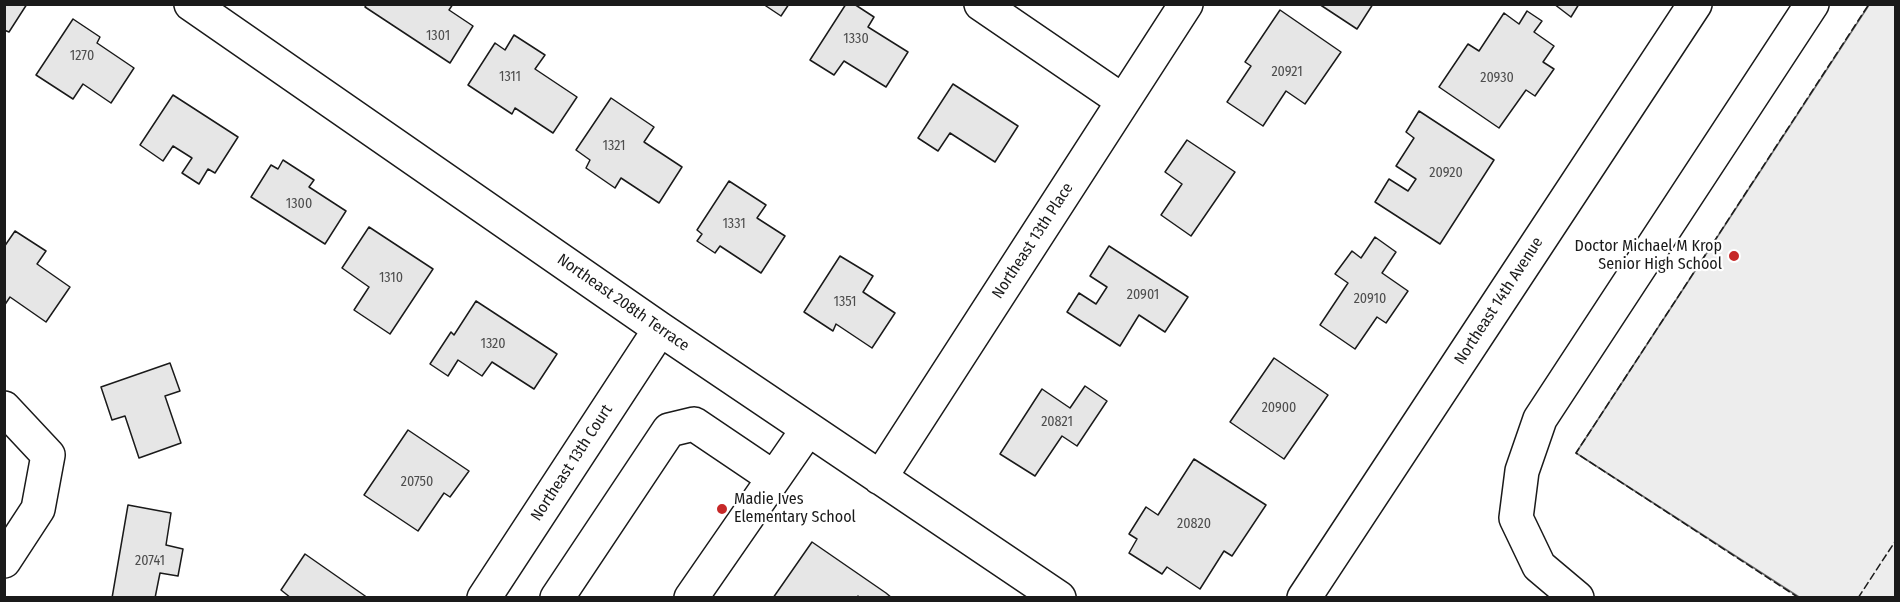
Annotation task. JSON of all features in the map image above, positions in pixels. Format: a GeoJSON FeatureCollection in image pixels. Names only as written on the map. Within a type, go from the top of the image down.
{"type":"FeatureCollection","features":[{"type":"Feature","properties":{"kind":"street","name":"Northeast 208th Terrace"},"geometry":{"type":"LineString","coordinates":[[191,4],[660,330],[1059,597]]}},
{"type":"Feature","properties":{"kind":"street"},"geometry":{"type":"LineString","coordinates":[[981,4],[1123,101]]}},
{"type":"Feature","properties":{"kind":"street","name":"Northeast 13th Place"},"geometry":{"type":"LineString","coordinates":[[880,478],[1186,4]]}},
{"type":"Feature","properties":{"kind":"street","name":"Northeast 14th Avenue"},"geometry":{"type":"LineString","coordinates":[[1304,597],[1695,4]]}},
{"type":"Feature","properties":{"kind":"street"},"geometry":{"type":"LineString","coordinates":[[1577,597],[1539,566],[1516,518],[1522,471],[1540,419],[1812,4]]}},
{"type":"Feature","properties":{"kind":"street","name":"Northeast 13th Court"},"geometry":{"type":"LineString","coordinates":[[484,597],[660,330]]}},
{"type":"Feature","properties":{"kind":"street"},"geometry":{"type":"LineString","coordinates":[[4,561],[38,509],[48,455],[5,408]]}},
{"type":"Feature","properties":{"kind":"street"},"geometry":{"type":"LineString","coordinates":[[557,597],[669,429],[694,424],[774,478]]}},
{"type":"Feature","properties":{"kind":"street"},"geometry":{"type":"LineString","coordinates":[[690,597],[808,429]]}},
{"type":"Feature","properties":{"kind":"shaded area"},"geometry":{"type":"Polygon","coordinates":[[[1869,5],[1896,5],[1895,597],[1799,597],[1576,453],[1869,5]]]}},
{"type":"Feature","properties":{"kind":"building"},"geometry":{"type":"Polygon","coordinates":[[[4,4],[27,4],[9,32],[4,30],[4,4]]]}},
{"type":"Feature","properties":{"kind":"building"},"geometry":{"type":"Polygon","coordinates":[[[367,4],[453,4],[449,10],[473,26],[450,63],[365,7],[367,4]]]}},
{"type":"Feature","properties":{"kind":"building"},"geometry":{"type":"Polygon","coordinates":[[[763,4],[789,4],[781,16],[763,4]]]}},
{"type":"Feature","properties":{"kind":"building"},"geometry":{"type":"Polygon","coordinates":[[[846,4],[854,4],[874,17],[868,27],[908,52],[886,87],[844,61],[834,75],[810,60],[846,4]]]}},
{"type":"Feature","properties":{"kind":"building"},"geometry":{"type":"Polygon","coordinates":[[[1319,4],[1373,4],[1357,29],[1319,4]]]}},
{"type":"Feature","properties":{"kind":"building"},"geometry":{"type":"Polygon","coordinates":[[[1554,4],[1579,4],[1571,17],[1554,4]]]}},
{"type":"Feature","properties":{"kind":"building"},"geometry":{"type":"Polygon","coordinates":[[[1280,10],[1341,52],[1305,104],[1286,91],[1263,126],[1227,102],[1251,66],[1245,62],[1280,10]]]}},
{"type":"Feature","properties":{"kind":"building"},"geometry":{"type":"Polygon","coordinates":[[[1527,11],[1542,21],[1534,32],[1554,46],[1543,62],[1554,69],[1535,96],[1526,90],[1499,128],[1439,87],[1468,44],[1479,51],[1504,13],[1519,24],[1527,11]]]}},
{"type":"Feature","properties":{"kind":"building"},"geometry":{"type":"Polygon","coordinates":[[[73,19],[100,37],[97,43],[134,68],[111,103],[83,84],[73,99],[36,75],[73,19]]]}},
{"type":"Feature","properties":{"kind":"building"},"geometry":{"type":"Polygon","coordinates":[[[514,35],[545,55],[535,69],[577,97],[553,133],[515,108],[512,114],[468,85],[495,43],[505,50],[514,35]]]}},
{"type":"Feature","properties":{"kind":"building"},"geometry":{"type":"Polygon","coordinates":[[[953,84],[1018,126],[995,162],[950,133],[938,151],[918,138],[953,84]]]}},
{"type":"Feature","properties":{"kind":"building"},"geometry":{"type":"Polygon","coordinates":[[[173,95],[238,137],[215,173],[208,169],[199,184],[182,173],[192,158],[173,146],[163,161],[140,145],[173,95]]]}},
{"type":"Feature","properties":{"kind":"building"},"geometry":{"type":"Polygon","coordinates":[[[611,98],[654,127],[644,142],[682,167],[659,203],[621,178],[615,188],[586,168],[590,160],[576,150],[611,98]]]}},
{"type":"Feature","properties":{"kind":"building"},"geometry":{"type":"Polygon","coordinates":[[[1419,111],[1494,160],[1440,244],[1375,202],[1389,179],[1408,191],[1416,179],[1396,166],[1414,138],[1406,132],[1419,111]]]}},
{"type":"Feature","properties":{"kind":"building"},"geometry":{"type":"Polygon","coordinates":[[[1187,140],[1235,172],[1191,236],[1161,215],[1182,184],[1165,172],[1187,140]]]}},
{"type":"Feature","properties":{"kind":"building"},"geometry":{"type":"Polygon","coordinates":[[[283,160],[314,180],[309,187],[346,211],[325,244],[251,197],[271,165],[278,169],[283,160]]]}},
{"type":"Feature","properties":{"kind":"building"},"geometry":{"type":"Polygon","coordinates":[[[729,181],[766,205],[757,218],[785,236],[761,273],[720,246],[715,253],[697,241],[702,234],[697,230],[729,181]]]}},
{"type":"Feature","properties":{"kind":"building"},"geometry":{"type":"Polygon","coordinates":[[[369,227],[433,269],[390,334],[354,310],[369,287],[342,268],[369,227]]]}},
{"type":"Feature","properties":{"kind":"building"},"geometry":{"type":"Polygon","coordinates":[[[15,231],[46,251],[37,264],[70,287],[46,322],[10,297],[4,306],[4,247],[15,231]]]}},
{"type":"Feature","properties":{"kind":"building"},"geometry":{"type":"Polygon","coordinates":[[[1375,237],[1396,252],[1382,273],[1408,291],[1386,323],[1377,317],[1355,349],[1320,325],[1348,283],[1335,274],[1352,251],[1361,258],[1375,237]]]}},
{"type":"Feature","properties":{"kind":"building"},"geometry":{"type":"Polygon","coordinates":[[[1109,246],[1188,297],[1165,332],[1139,315],[1120,346],[1067,312],[1079,293],[1096,304],[1107,287],[1090,276],[1109,246]]]}},
{"type":"Feature","properties":{"kind":"building"},"geometry":{"type":"Polygon","coordinates":[[[840,256],[873,276],[863,292],[895,313],[872,348],[836,324],[833,331],[804,312],[840,256]]]}},
{"type":"Feature","properties":{"kind":"building"},"geometry":{"type":"Polygon","coordinates":[[[476,301],[557,354],[534,389],[492,362],[482,376],[458,360],[448,376],[430,364],[451,332],[454,335],[476,301]]]}},
{"type":"Feature","properties":{"kind":"building"},"geometry":{"type":"Polygon","coordinates":[[[1274,358],[1328,395],[1284,459],[1230,422],[1274,358]]]}},
{"type":"Feature","properties":{"kind":"building"},"geometry":{"type":"Polygon","coordinates":[[[170,363],[180,391],[165,396],[181,443],[139,458],[125,416],[112,420],[101,387],[170,363]]]}},
{"type":"Feature","properties":{"kind":"building"},"geometry":{"type":"Polygon","coordinates":[[[1085,386],[1107,401],[1077,446],[1062,436],[1035,476],[1000,454],[1042,389],[1070,408],[1085,386]]]}},
{"type":"Feature","properties":{"kind":"building"},"geometry":{"type":"Polygon","coordinates":[[[408,430],[469,471],[450,497],[444,493],[418,531],[364,495],[408,430]]]}},
{"type":"Feature","properties":{"kind":"building"},"geometry":{"type":"Polygon","coordinates":[[[1194,459],[1266,505],[1232,556],[1224,551],[1200,589],[1167,567],[1162,574],[1129,553],[1137,539],[1129,534],[1146,507],[1158,515],[1194,459]]]}},
{"type":"Feature","properties":{"kind":"building"},"geometry":{"type":"Polygon","coordinates":[[[128,505],[171,513],[166,545],[183,549],[178,576],[160,573],[155,598],[112,598],[128,505]]]}},
{"type":"Feature","properties":{"kind":"building"},"geometry":{"type":"Polygon","coordinates":[[[812,542],[892,598],[861,598],[858,596],[857,598],[773,598],[812,542]]]}},
{"type":"Feature","properties":{"kind":"building"},"geometry":{"type":"Polygon","coordinates":[[[305,554],[368,598],[291,598],[281,590],[305,554]]]}},
{"type":"Feature","properties":{"kind":"fence"},"geometry":{"type":"LineString","coordinates":[[1799,598],[1576,453],[1869,4]]}},
{"type":"Feature","properties":{"kind":"fence"},"geometry":{"type":"LineString","coordinates":[[1858,598],[1896,540]]}},
{"type":"Feature","properties":{"kind":"place","name":"Doctor Michael M Krop Senior High School"},"geometry":{"type":"Point","coordinates":[1734,256]}},
{"type":"Feature","properties":{"kind":"place","name":"Madie Ives Elementary School"},"geometry":{"type":"Point","coordinates":[722,509]}}]}
